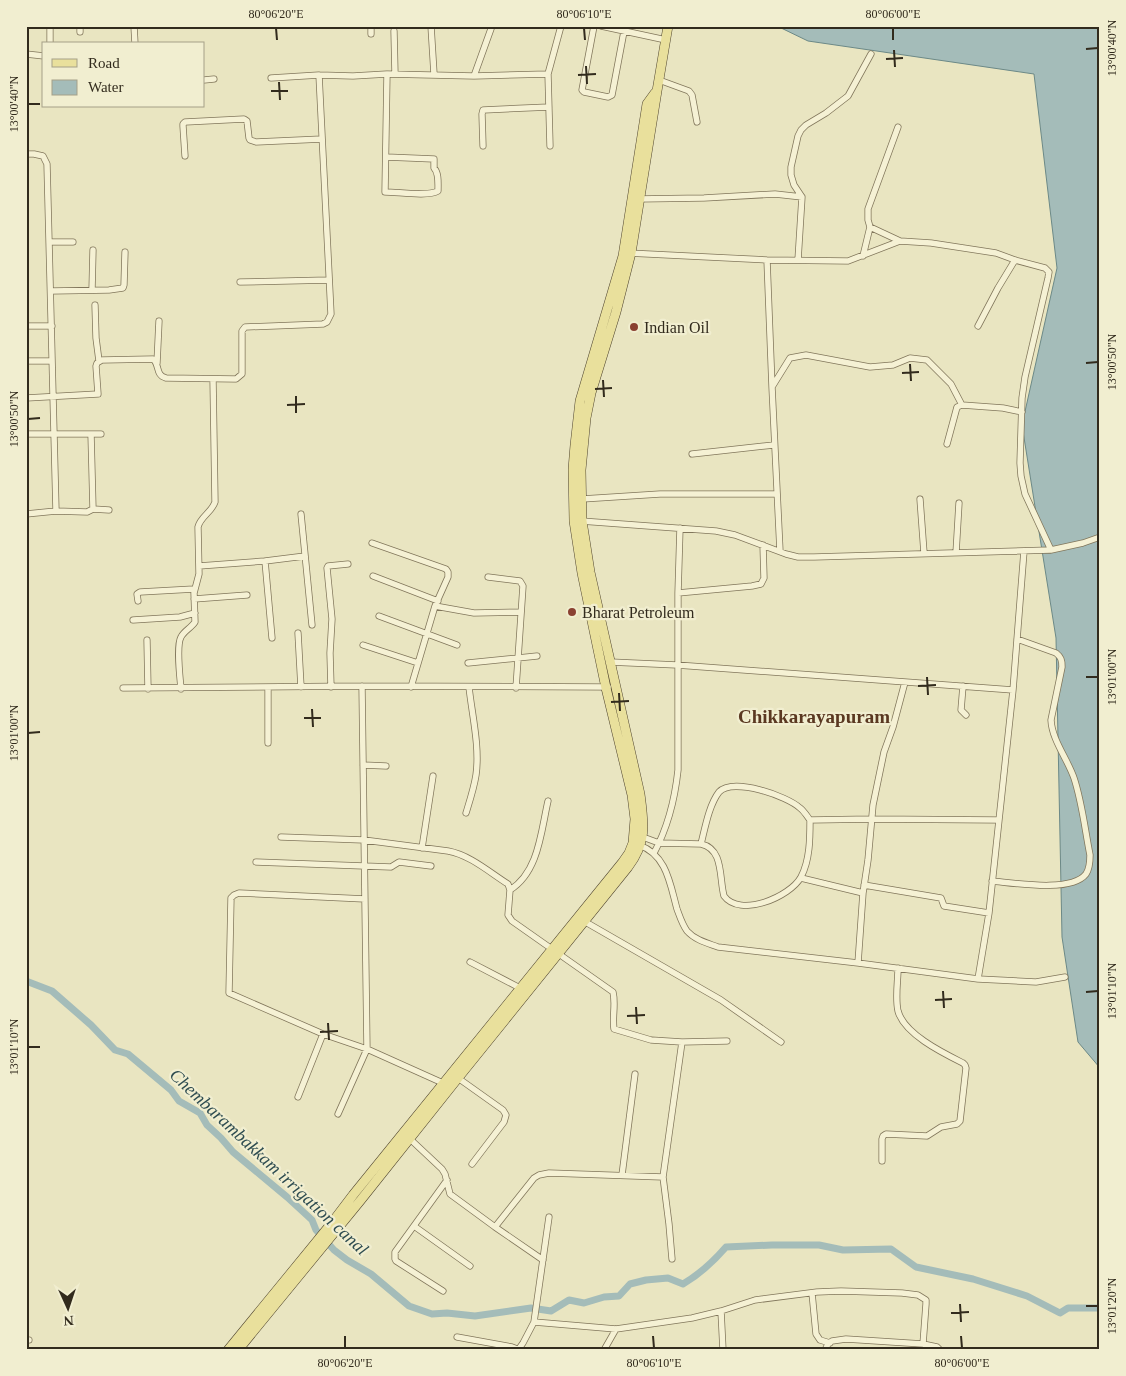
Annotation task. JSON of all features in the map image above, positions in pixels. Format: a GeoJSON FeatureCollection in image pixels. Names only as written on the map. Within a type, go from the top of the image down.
{"type":"FeatureCollection","features":[{"type":"Feature","properties":{"kind":"main road"},"geometry":{"type":"LineString","coordinates":[[446,1086],[458,1078],[556,951],[636,857],[643,819],[640,794],[582,573],[578,521],[582,499],[583,446],[589,402],[626,277],[636,199],[668,26]]}},
{"type":"Feature","properties":{"kind":"main road"},"geometry":{"type":"LineString","coordinates":[[611,687],[610,662],[573,493],[575,446],[580,401],[628,253]]}},
{"type":"Feature","properties":{"kind":"main road"},"geometry":{"type":"LineString","coordinates":[[228,1350],[334,1227],[446,1086],[520,988],[556,951]]}},
{"type":"Feature","properties":{"kind":"main road"},"geometry":{"type":"LineString","coordinates":[[238,1350],[310,1256]]}},
{"type":"Feature","properties":{"kind":"street"},"geometry":{"type":"LineString","coordinates":[[50,26],[50,42]]}},
{"type":"Feature","properties":{"kind":"street"},"geometry":{"type":"LineString","coordinates":[[134,26],[135,42]]}},
{"type":"Feature","properties":{"kind":"street"},"geometry":{"type":"LineString","coordinates":[[371,26],[371,34]]}},
{"type":"Feature","properties":{"kind":"street"},"geometry":{"type":"LineString","coordinates":[[431,26],[434,74]]}},
{"type":"Feature","properties":{"kind":"street"},"geometry":{"type":"LineString","coordinates":[[474,76],[492,26]]}},
{"type":"Feature","properties":{"kind":"street"},"geometry":{"type":"LineString","coordinates":[[550,146],[548,74],[561,26]]}},
{"type":"Feature","properties":{"kind":"street"},"geometry":{"type":"LineString","coordinates":[[594,26],[582,90],[608,96],[612,95],[624,29]]}},
{"type":"Feature","properties":{"kind":"street"},"geometry":{"type":"LineString","coordinates":[[601,26],[624,29],[666,40]]}},
{"type":"Feature","properties":{"kind":"street"},"geometry":{"type":"LineString","coordinates":[[394,31],[395,74]]}},
{"type":"Feature","properties":{"kind":"street"},"geometry":{"type":"LineString","coordinates":[[26,54],[42,56]]}},
{"type":"Feature","properties":{"kind":"street"},"geometry":{"type":"LineString","coordinates":[[798,260],[802,197],[794,185],[791,167],[798,136],[806,125],[848,96],[871,54]]}},
{"type":"Feature","properties":{"kind":"street"},"geometry":{"type":"LineString","coordinates":[[271,78],[320,74],[353,76],[434,74],[474,76],[548,74]]}},
{"type":"Feature","properties":{"kind":"street"},"geometry":{"type":"LineString","coordinates":[[159,321],[157,364],[159,374],[162,377],[236,379],[242,374],[242,331],[245,327],[323,324],[327,322],[331,314],[320,74]]}},
{"type":"Feature","properties":{"kind":"street"},"geometry":{"type":"LineString","coordinates":[[386,158],[434,159],[438,191],[434,193],[385,192],[387,74]]}},
{"type":"Feature","properties":{"kind":"street"},"geometry":{"type":"LineString","coordinates":[[205,80],[214,79]]}},
{"type":"Feature","properties":{"kind":"street"},"geometry":{"type":"LineString","coordinates":[[659,80],[688,91],[692,95],[697,122]]}},
{"type":"Feature","properties":{"kind":"street"},"geometry":{"type":"LineString","coordinates":[[483,146],[483,110],[548,107]]}},
{"type":"Feature","properties":{"kind":"street"},"geometry":{"type":"LineString","coordinates":[[186,156],[183,126],[185,122],[244,119],[246,121],[248,138],[256,142],[322,139]]}},
{"type":"Feature","properties":{"kind":"street"},"geometry":{"type":"LineString","coordinates":[[863,256],[870,227],[868,209],[898,127]]}},
{"type":"Feature","properties":{"kind":"street"},"geometry":{"type":"LineString","coordinates":[[26,154],[43,156],[47,164],[52,291],[56,512]]}},
{"type":"Feature","properties":{"kind":"street"},"geometry":{"type":"LineString","coordinates":[[636,199],[775,194],[802,197]]}},
{"type":"Feature","properties":{"kind":"street"},"geometry":{"type":"LineString","coordinates":[[870,227],[900,241],[931,243],[996,253],[1045,268],[1049,272],[1044,302],[1025,377],[1020,463],[1023,488],[1051,550]]}},
{"type":"Feature","properties":{"kind":"street"},"geometry":{"type":"LineString","coordinates":[[628,253],[814,262],[848,261],[900,241]]}},
{"type":"Feature","properties":{"kind":"street"},"geometry":{"type":"LineString","coordinates":[[50,242],[73,242]]}},
{"type":"Feature","properties":{"kind":"street"},"geometry":{"type":"LineString","coordinates":[[92,290],[93,250]]}},
{"type":"Feature","properties":{"kind":"street"},"geometry":{"type":"LineString","coordinates":[[52,291],[120,289],[124,287],[124,252]]}},
{"type":"Feature","properties":{"kind":"street"},"geometry":{"type":"LineString","coordinates":[[767,260],[780,551]]}},
{"type":"Feature","properties":{"kind":"street"},"geometry":{"type":"LineString","coordinates":[[978,326],[1015,260]]}},
{"type":"Feature","properties":{"kind":"street"},"geometry":{"type":"LineString","coordinates":[[240,282],[329,280]]}},
{"type":"Feature","properties":{"kind":"street"},"geometry":{"type":"LineString","coordinates":[[26,398],[98,394],[96,366],[99,361],[95,306]]}},
{"type":"Feature","properties":{"kind":"street"},"geometry":{"type":"LineString","coordinates":[[26,326],[52,326]]}},
{"type":"Feature","properties":{"kind":"street"},"geometry":{"type":"LineString","coordinates":[[772,388],[790,358],[806,355],[870,366],[893,365],[910,358],[927,360],[951,384],[962,405]]}},
{"type":"Feature","properties":{"kind":"street"},"geometry":{"type":"LineString","coordinates":[[99,361],[150,359],[157,364]]}},
{"type":"Feature","properties":{"kind":"street"},"geometry":{"type":"LineString","coordinates":[[26,361],[52,361]]}},
{"type":"Feature","properties":{"kind":"street"},"geometry":{"type":"LineString","coordinates":[[181,689],[180,638],[195,622],[194,588],[199,574],[199,521],[212,508],[215,502],[213,378]]}},
{"type":"Feature","properties":{"kind":"street"},"geometry":{"type":"LineString","coordinates":[[947,444],[957,407],[962,405],[1003,408],[1022,412]]}},
{"type":"Feature","properties":{"kind":"street"},"geometry":{"type":"LineString","coordinates":[[26,434],[101,434]]}},
{"type":"Feature","properties":{"kind":"street"},"geometry":{"type":"LineString","coordinates":[[91,434],[93,509]]}},
{"type":"Feature","properties":{"kind":"street"},"geometry":{"type":"LineString","coordinates":[[692,454],[774,445]]}},
{"type":"Feature","properties":{"kind":"street"},"geometry":{"type":"LineString","coordinates":[[582,499],[660,494],[778,494]]}},
{"type":"Feature","properties":{"kind":"street"},"geometry":{"type":"LineString","coordinates":[[920,499],[924,553]]}},
{"type":"Feature","properties":{"kind":"street"},"geometry":{"type":"LineString","coordinates":[[956,553],[960,503]]}},
{"type":"Feature","properties":{"kind":"street"},"geometry":{"type":"LineString","coordinates":[[26,514],[87,512],[93,509],[109,510]]}},
{"type":"Feature","properties":{"kind":"street"},"geometry":{"type":"LineString","coordinates":[[301,514],[312,625]]}},
{"type":"Feature","properties":{"kind":"street"},"geometry":{"type":"LineString","coordinates":[[578,521],[716,531],[735,535],[798,556],[814,557],[1051,550],[1100,537]]}},
{"type":"Feature","properties":{"kind":"street"},"geometry":{"type":"LineString","coordinates":[[654,853],[672,806],[678,770],[680,528]]}},
{"type":"Feature","properties":{"kind":"street"},"geometry":{"type":"LineString","coordinates":[[372,543],[446,569],[448,572],[448,577],[437,604],[411,687]]}},
{"type":"Feature","properties":{"kind":"street"},"geometry":{"type":"LineString","coordinates":[[678,593],[760,584],[764,578],[763,545]]}},
{"type":"Feature","properties":{"kind":"street"},"geometry":{"type":"LineString","coordinates":[[978,979],[989,914],[1013,690],[1024,551]]}},
{"type":"Feature","properties":{"kind":"street"},"geometry":{"type":"LineString","coordinates":[[199,566],[305,556]]}},
{"type":"Feature","properties":{"kind":"street"},"geometry":{"type":"LineString","coordinates":[[265,561],[272,638]]}},
{"type":"Feature","properties":{"kind":"street"},"geometry":{"type":"LineString","coordinates":[[331,687],[332,619],[327,568],[328,566],[348,564]]}},
{"type":"Feature","properties":{"kind":"street"},"geometry":{"type":"LineString","coordinates":[[374,576],[437,604],[474,613],[521,612]]}},
{"type":"Feature","properties":{"kind":"street"},"geometry":{"type":"LineString","coordinates":[[488,577],[520,580],[523,586],[516,688]]}},
{"type":"Feature","properties":{"kind":"street"},"geometry":{"type":"LineString","coordinates":[[138,601],[138,594],[140,592],[194,588]]}},
{"type":"Feature","properties":{"kind":"street"},"geometry":{"type":"LineString","coordinates":[[194,599],[247,595]]}},
{"type":"Feature","properties":{"kind":"street"},"geometry":{"type":"LineString","coordinates":[[132,620],[195,613]]}},
{"type":"Feature","properties":{"kind":"street"},"geometry":{"type":"LineString","coordinates":[[379,616],[457,645]]}},
{"type":"Feature","properties":{"kind":"street"},"geometry":{"type":"LineString","coordinates":[[298,632],[301,687]]}},
{"type":"Feature","properties":{"kind":"street"},"geometry":{"type":"LineString","coordinates":[[992,881],[1050,886],[1066,884],[1078,880],[1086,874],[1090,865],[1090,855],[1074,779],[1051,727],[1062,661],[1056,653],[1017,639]]}},
{"type":"Feature","properties":{"kind":"street"},"geometry":{"type":"LineString","coordinates":[[147,640],[148,689]]}},
{"type":"Feature","properties":{"kind":"street"},"geometry":{"type":"LineString","coordinates":[[363,645],[418,663]]}},
{"type":"Feature","properties":{"kind":"street"},"geometry":{"type":"LineString","coordinates":[[468,663],[537,656]]}},
{"type":"Feature","properties":{"kind":"street"},"geometry":{"type":"LineString","coordinates":[[610,662],[678,665],[1013,690]]}},
{"type":"Feature","properties":{"kind":"street"},"geometry":{"type":"LineString","coordinates":[[858,963],[863,893],[873,805],[881,766],[894,727],[905,682]]}},
{"type":"Feature","properties":{"kind":"street"},"geometry":{"type":"LineString","coordinates":[[123,688],[362,686],[611,687]]}},
{"type":"Feature","properties":{"kind":"street"},"geometry":{"type":"LineString","coordinates":[[338,1114],[367,1049],[362,686]]}},
{"type":"Feature","properties":{"kind":"street"},"geometry":{"type":"LineString","coordinates":[[963,686],[962,710],[966,715]]}},
{"type":"Feature","properties":{"kind":"street"},"geometry":{"type":"LineString","coordinates":[[466,813],[477,765],[469,687]]}},
{"type":"Feature","properties":{"kind":"street"},"geometry":{"type":"LineString","coordinates":[[268,688],[268,744]]}},
{"type":"Feature","properties":{"kind":"street"},"geometry":{"type":"LineString","coordinates":[[363,765],[386,766]]}},
{"type":"Feature","properties":{"kind":"street"},"geometry":{"type":"LineString","coordinates":[[422,848],[432,776]]}},
{"type":"Feature","properties":{"kind":"street"},"geometry":{"type":"LineString","coordinates":[[638,840],[706,845],[716,853],[719,860],[724,896],[727,901],[734,904],[753,905],[773,900],[786,892],[800,878],[807,859],[810,820],[799,807],[784,799],[767,792],[732,786],[720,791],[716,798],[705,824],[701,844]]}},
{"type":"Feature","properties":{"kind":"street"},"geometry":{"type":"LineString","coordinates":[[510,890],[525,878],[531,866],[537,849],[548,801]]}},
{"type":"Feature","properties":{"kind":"street"},"geometry":{"type":"LineString","coordinates":[[810,820],[998,820]]}},
{"type":"Feature","properties":{"kind":"street"},"geometry":{"type":"LineString","coordinates":[[281,837],[364,840],[457,852],[466,856],[508,884],[510,890],[508,915],[512,921],[613,992],[615,999],[614,1029],[651,1040],[710,1043],[727,1041]]}},
{"type":"Feature","properties":{"kind":"street"},"geometry":{"type":"LineString","coordinates":[[638,840],[654,853],[666,871],[681,923],[688,932],[701,942],[718,947],[978,979],[1036,982],[1065,978]]}},
{"type":"Feature","properties":{"kind":"street"},"geometry":{"type":"LineString","coordinates":[[256,862],[391,867],[399,862],[431,866]]}},
{"type":"Feature","properties":{"kind":"street"},"geometry":{"type":"LineString","coordinates":[[800,878],[863,893]]}},
{"type":"Feature","properties":{"kind":"street"},"geometry":{"type":"LineString","coordinates":[[864,885],[940,898],[944,906],[989,914]]}},
{"type":"Feature","properties":{"kind":"street"},"geometry":{"type":"LineString","coordinates":[[365,899],[234,894],[231,898],[229,993],[323,1034],[367,1049],[446,1086]]}},
{"type":"Feature","properties":{"kind":"street"},"geometry":{"type":"LineString","coordinates":[[582,919],[721,1000],[781,1042]]}},
{"type":"Feature","properties":{"kind":"street"},"geometry":{"type":"LineString","coordinates":[[470,962],[520,988]]}},
{"type":"Feature","properties":{"kind":"street"},"geometry":{"type":"LineString","coordinates":[[882,1161],[882,1139],[886,1134],[927,1136],[941,1127],[958,1124],[962,1116],[966,1068],[963,1063],[933,1047],[914,1033],[901,1017],[897,1005],[898,968]]}},
{"type":"Feature","properties":{"kind":"street"},"geometry":{"type":"LineString","coordinates":[[298,1097],[323,1034]]}},
{"type":"Feature","properties":{"kind":"street"},"geometry":{"type":"LineString","coordinates":[[672,1259],[663,1177],[682,1042]]}},
{"type":"Feature","properties":{"kind":"street"},"geometry":{"type":"LineString","coordinates":[[622,1175],[635,1074]]}},
{"type":"Feature","properties":{"kind":"street"},"geometry":{"type":"LineString","coordinates":[[458,1078],[506,1114],[504,1122],[472,1164]]}},
{"type":"Feature","properties":{"kind":"street"},"geometry":{"type":"LineString","coordinates":[[407,1136],[442,1169],[450,1194],[543,1260]]}},
{"type":"Feature","properties":{"kind":"street"},"geometry":{"type":"LineString","coordinates":[[495,1227],[534,1178],[539,1175],[549,1173],[663,1177]]}},
{"type":"Feature","properties":{"kind":"street"},"geometry":{"type":"LineString","coordinates":[[443,1291],[394,1259],[395,1252],[447,1180]]}},
{"type":"Feature","properties":{"kind":"street"},"geometry":{"type":"LineString","coordinates":[[457,1337],[519,1349],[523,1344],[535,1319],[549,1217]]}},
{"type":"Feature","properties":{"kind":"street"},"geometry":{"type":"LineString","coordinates":[[414,1226],[470,1266]]}},
{"type":"Feature","properties":{"kind":"street"},"geometry":{"type":"LineString","coordinates":[[535,1319],[616,1329],[692,1318],[722,1311],[755,1300],[841,1291],[902,1293],[918,1295],[926,1300],[922,1344]]}},
{"type":"Feature","properties":{"kind":"street"},"geometry":{"type":"LineString","coordinates":[[812,1293],[816,1334],[820,1340],[830,1342],[837,1339],[846,1339],[922,1344],[937,1347],[940,1350]]}},
{"type":"Feature","properties":{"kind":"street"},"geometry":{"type":"LineString","coordinates":[[722,1311],[723,1350]]}},
{"type":"Feature","properties":{"kind":"street"},"geometry":{"type":"LineString","coordinates":[[604,1350],[616,1329]]}},
{"type":"Feature","properties":{"kind":"street"},"geometry":{"type":"LineString","coordinates":[[825,1350],[830,1342]]}},
{"type":"Feature","properties":{"kind":"water"},"geometry":{"type":"Polygon","coordinates":[[[777,26],[1100,26],[1100,1068],[1078,1042],[1062,937],[1056,638],[1022,425],[1057,268],[1034,74],[808,41],[777,26]]]}},
{"type":"Feature","properties":{"kind":"waterway","name":"Chembarambakkam irrigation canal"},"geometry":{"type":"LineString","coordinates":[[26,981],[52,991],[91,1025],[115,1050],[128,1054],[171,1090],[179,1101],[200,1113],[207,1125],[233,1152],[312,1220],[316,1230],[334,1250],[371,1274],[409,1306],[432,1314],[447,1313],[475,1316],[531,1308],[551,1311],[569,1300],[584,1303],[604,1297],[619,1296],[630,1284],[646,1280],[668,1278],[683,1284],[706,1267],[726,1247],[772,1245],[819,1245],[843,1250],[891,1249],[916,1267],[973,1279],[1027,1296],[1060,1313],[1068,1308],[1100,1308]]}},
{"type":"Feature","properties":{"kind":"place","name":"Indian Oil"},"geometry":{"type":"Point","coordinates":[634,327]}},
{"type":"Feature","properties":{"kind":"place","name":"Bharat Petroleum"},"geometry":{"type":"Point","coordinates":[572,612]}},
{"type":"Feature","properties":{"kind":"district","name":"Chikkarayapuram"},"geometry":{"type":"Point","coordinates":[814,716]}}]}
